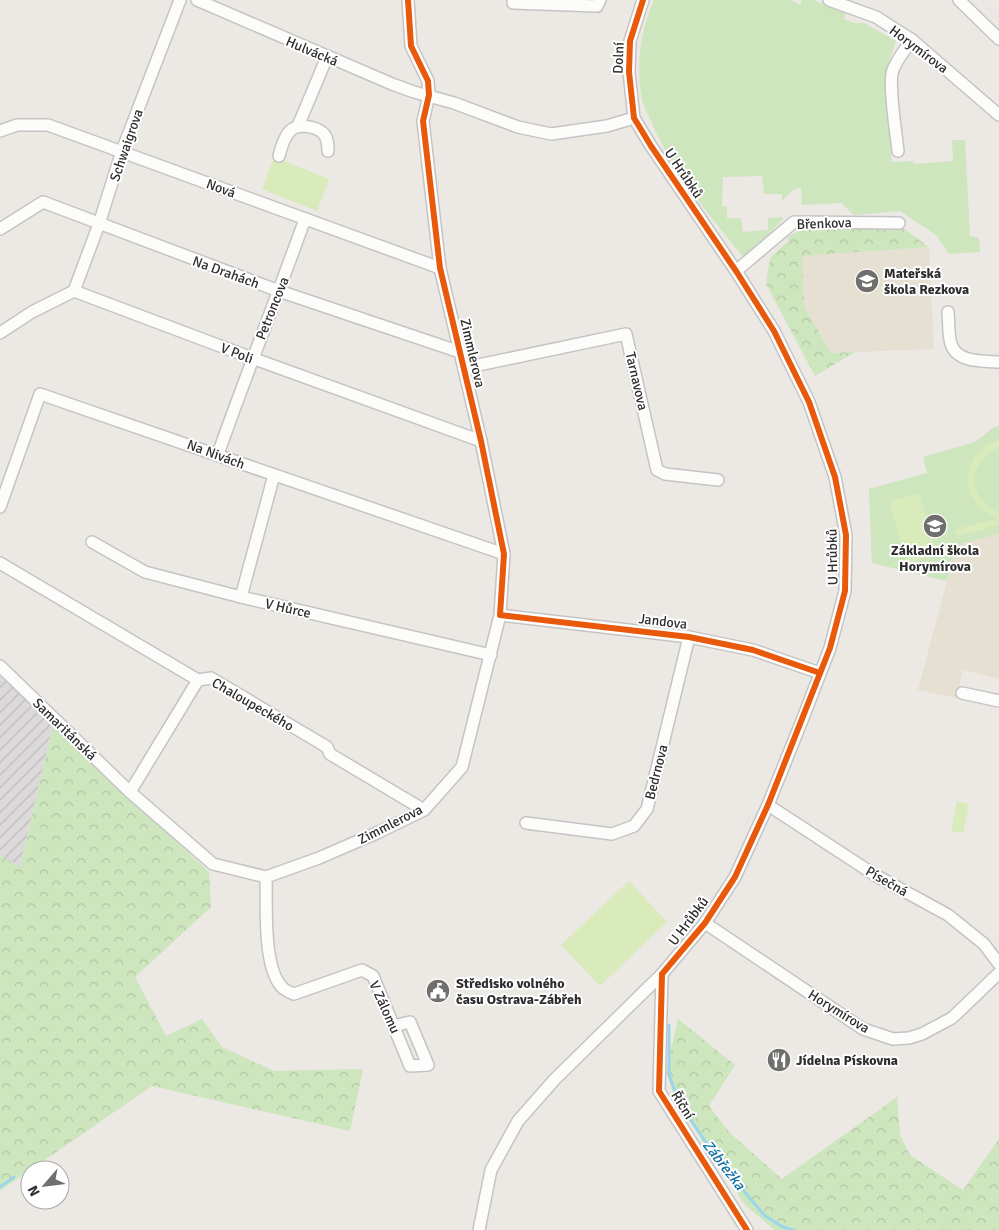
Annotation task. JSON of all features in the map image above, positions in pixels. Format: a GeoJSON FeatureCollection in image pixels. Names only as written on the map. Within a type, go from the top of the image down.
{"type":"FeatureCollection","features":[{"type":"Feature","properties":{"kind":"street","name":"Schwaigrova"},"geometry":{"type":"LineString","coordinates":[[74,291],[99,224],[122,151],[180,0]]}},
{"type":"Feature","properties":{"kind":"street","name":"Hulvácká"},"geometry":{"type":"LineString","coordinates":[[197,0],[392,84],[429,95]]}},
{"type":"Feature","properties":{"kind":"street"},"geometry":{"type":"LineString","coordinates":[[408,0],[411,46],[428,80],[429,95],[518,127],[551,134],[607,126],[634,118]]}},
{"type":"Feature","properties":{"kind":"street"},"geometry":{"type":"LineString","coordinates":[[513,3],[597,6],[600,0]]}},
{"type":"Feature","properties":{"kind":"street","name":"Dolní"},"geometry":{"type":"LineString","coordinates":[[634,118],[629,72],[630,41],[643,0]]}},
{"type":"Feature","properties":{"kind":"street","name":"Horymírova"},"geometry":{"type":"LineString","coordinates":[[829,0],[876,17],[912,40],[999,115]]}},
{"type":"Feature","properties":{"kind":"street"},"geometry":{"type":"LineString","coordinates":[[959,0],[999,39]]}},
{"type":"Feature","properties":{"kind":"street"},"geometry":{"type":"LineString","coordinates":[[898,151],[892,73],[899,58],[912,40]]}},
{"type":"Feature","properties":{"kind":"street"},"geometry":{"type":"LineString","coordinates":[[298,126],[327,57]]}},
{"type":"Feature","properties":{"kind":"street","name":"Zimmlerova"},"geometry":{"type":"LineString","coordinates":[[266,876],[319,858],[424,810],[462,767],[500,615],[504,554],[481,441],[440,268],[424,121],[429,95]]}},
{"type":"Feature","properties":{"kind":"street","name":"U Hrůbků"},"geometry":{"type":"LineString","coordinates":[[478,1230],[491,1170],[518,1121],[555,1079],[662,974],[705,923],[735,877],[768,805],[830,648],[845,591],[846,535],[835,477],[809,402],[774,331],[634,118]]}},
{"type":"Feature","properties":{"kind":"street","name":"Nová"},"geometry":{"type":"LineString","coordinates":[[0,131],[17,125],[48,125],[440,268]]}},
{"type":"Feature","properties":{"kind":"street"},"geometry":{"type":"LineString","coordinates":[[278,156],[286,136],[291,129],[298,126],[311,127],[323,133],[328,142],[328,151]]}},
{"type":"Feature","properties":{"kind":"street","name":"Na Drahách"},"geometry":{"type":"LineString","coordinates":[[0,230],[43,202],[279,291],[460,352]]}},
{"type":"Feature","properties":{"kind":"street","name":"Petroncova"},"geometry":{"type":"LineString","coordinates":[[218,454],[252,358],[306,219]]}},
{"type":"Feature","properties":{"kind":"street","name":"Břenkova"},"geometry":{"type":"LineString","coordinates":[[736,271],[794,222],[899,222]]}},
{"type":"Feature","properties":{"kind":"street"},"geometry":{"type":"LineString","coordinates":[[0,332],[32,312],[74,291]]}},
{"type":"Feature","properties":{"kind":"street","name":"V Poli"},"geometry":{"type":"LineString","coordinates":[[74,291],[481,441]]}},
{"type":"Feature","properties":{"kind":"street"},"geometry":{"type":"LineString","coordinates":[[948,312],[950,343],[958,355],[974,360],[999,362]]}},
{"type":"Feature","properties":{"kind":"street","name":"Tarnavova"},"geometry":{"type":"LineString","coordinates":[[464,368],[626,334],[658,470],[665,474],[718,480]]}},
{"type":"Feature","properties":{"kind":"street","name":"Na Nivách"},"geometry":{"type":"LineString","coordinates":[[0,507],[40,394],[504,554]]}},
{"type":"Feature","properties":{"kind":"street"},"geometry":{"type":"LineString","coordinates":[[241,597],[274,475]]}},
{"type":"Feature","properties":{"kind":"street","name":"V Hůrce"},"geometry":{"type":"LineString","coordinates":[[92,542],[145,572],[241,597],[491,655]]}},
{"type":"Feature","properties":{"kind":"street","name":"Chaloupeckého"},"geometry":{"type":"LineString","coordinates":[[0,563],[198,680],[211,678],[327,747],[330,754],[424,810]]}},
{"type":"Feature","properties":{"kind":"street","name":"Jandova"},"geometry":{"type":"LineString","coordinates":[[500,615],[689,637],[753,650],[820,673]]}},
{"type":"Feature","properties":{"kind":"street","name":"Bedrnova"},"geometry":{"type":"LineString","coordinates":[[526,823],[612,834],[634,826],[647,809],[689,637]]}},
{"type":"Feature","properties":{"kind":"street","name":"Samaritánská"},"geometry":{"type":"LineString","coordinates":[[0,666],[130,792]]}},
{"type":"Feature","properties":{"kind":"street"},"geometry":{"type":"LineString","coordinates":[[198,680],[130,792],[213,864],[266,876]]}},
{"type":"Feature","properties":{"kind":"street"},"geometry":{"type":"LineString","coordinates":[[962,692],[999,701]]}},
{"type":"Feature","properties":{"kind":"street","name":"Písečná"},"geometry":{"type":"LineString","coordinates":[[768,805],[875,875],[948,915],[984,944],[999,964]]}},
{"type":"Feature","properties":{"kind":"street","name":"V Zálomu"},"geometry":{"type":"LineString","coordinates":[[266,876],[269,960],[274,975],[283,988],[294,994],[362,970],[373,976],[410,1066],[428,1065],[410,1022],[394,1026]]}},
{"type":"Feature","properties":{"kind":"street","name":"Horymírova"},"geometry":{"type":"LineString","coordinates":[[705,923],[863,1029],[893,1039],[909,1038],[922,1034],[952,1018],[999,973]]}},
{"type":"Feature","properties":{"kind":"street","name":"Říční"},"geometry":{"type":"LineString","coordinates":[[662,974],[659,1091],[748,1230]]}},
{"type":"Feature","properties":{"kind":"shaded area","name":"Mateřská škola Rezkova"},"geometry":{"type":"Polygon","coordinates":[[[929,247],[934,349],[831,353],[804,306],[802,256],[929,247]]]}},
{"type":"Feature","properties":{"kind":"shaded area","name":"Základní škola Horymírova"},"geometry":{"type":"Polygon","coordinates":[[[999,426],[999,679],[963,670],[956,698],[918,690],[947,581],[872,563],[869,489],[927,473],[923,457],[975,442],[993,428],[999,426]]]}},
{"type":"Feature","properties":{"kind":"shaded area"},"geometry":{"type":"Polygon","coordinates":[[[0,674],[53,725],[20,867],[0,855],[0,674]]]}},
{"type":"Feature","properties":{"kind":"green space"},"geometry":{"type":"Polygon","coordinates":[[[654,0],[791,0],[800,5],[802,0],[813,0],[845,12],[844,19],[855,23],[864,23],[896,41],[887,66],[885,79],[892,162],[913,161],[914,164],[953,161],[952,140],[965,140],[970,236],[979,238],[980,252],[949,254],[936,235],[900,211],[854,215],[841,203],[802,205],[801,188],[793,191],[782,201],[782,194],[764,194],[762,176],[723,177],[722,206],[727,206],[727,218],[741,218],[743,232],[768,230],[768,218],[782,217],[783,219],[745,259],[681,176],[660,140],[643,103],[639,74],[640,49],[645,24],[654,0]]]}},
{"type":"Feature","properties":{"kind":"green space"},"geometry":{"type":"Polygon","coordinates":[[[274,157],[329,179],[317,211],[262,189],[274,157]]]}},
{"type":"Feature","properties":{"kind":"green space"},"geometry":{"type":"Polygon","coordinates":[[[900,226],[929,247],[802,256],[804,306],[831,353],[855,352],[815,376],[766,284],[770,258],[789,240],[787,237],[807,227],[900,226]]]}},
{"type":"Feature","properties":{"kind":"green space"},"geometry":{"type":"Polygon","coordinates":[[[999,426],[999,534],[956,545],[947,581],[872,563],[869,489],[927,473],[923,457],[975,442],[993,428],[999,426]]]}},
{"type":"Feature","properties":{"kind":"green space"},"geometry":{"type":"Polygon","coordinates":[[[999,440],[999,448],[988,454],[981,461],[976,470],[975,480],[976,490],[981,499],[988,506],[999,512],[999,525],[957,537],[954,530],[998,518],[987,514],[975,502],[968,482],[969,471],[979,452],[999,440]]]}},
{"type":"Feature","properties":{"kind":"green space"},"geometry":{"type":"Polygon","coordinates":[[[919,493],[937,554],[907,563],[889,502],[919,493]]]}},
{"type":"Feature","properties":{"kind":"green space"},"geometry":{"type":"Polygon","coordinates":[[[53,725],[209,872],[211,907],[135,977],[166,1036],[202,1019],[222,1047],[274,1071],[363,1069],[350,1131],[152,1086],[45,1160],[20,1160],[20,1177],[0,1191],[0,855],[20,867],[53,725]]]}},
{"type":"Feature","properties":{"kind":"green space"},"geometry":{"type":"Polygon","coordinates":[[[957,801],[969,804],[963,833],[951,831],[957,801]]]}},
{"type":"Feature","properties":{"kind":"green space"},"geometry":{"type":"Polygon","coordinates":[[[629,881],[667,922],[600,986],[561,945],[629,881]]]}},
{"type":"Feature","properties":{"kind":"green space"},"geometry":{"type":"Polygon","coordinates":[[[678,1019],[735,1065],[709,1106],[730,1133],[782,1179],[897,1097],[900,1135],[910,1155],[963,1190],[999,1139],[999,1230],[775,1230],[745,1205],[675,1100],[666,1070],[678,1019]]]}},
{"type":"Feature","properties":{"kind":"waterway","name":"Zábřežka"},"geometry":{"type":"LineString","coordinates":[[669,1025],[669,1075],[679,1102],[715,1156],[764,1215],[781,1226],[792,1230]]}},
{"type":"Feature","properties":{"kind":"waterway"},"geometry":{"type":"LineString","coordinates":[[0,1187],[14,1177]]}},
{"type":"Feature","properties":{"kind":"tram line"},"geometry":{"type":"LineString","coordinates":[[981,0],[999,18]]}},
{"type":"Feature","properties":{"kind":"tram line"},"geometry":{"type":"LineString","coordinates":[[745,826],[750,814]]}},
{"type":"Feature","properties":{"kind":"cycle path"},"geometry":{"type":"LineString","coordinates":[[408,0],[411,46],[428,81],[429,95],[423,121],[440,268],[481,441],[504,554],[500,615],[689,637],[753,650],[820,673]]}},
{"type":"Feature","properties":{"kind":"cycle path"},"geometry":{"type":"LineString","coordinates":[[643,0],[630,41],[629,72],[634,118],[774,331],[809,402],[835,477],[846,535],[845,591],[830,648],[768,805],[735,877],[705,923],[662,974],[659,1091],[747,1230]]}},
{"type":"Feature","properties":{"kind":"place","name":"Mateřská škola Rezkova"},"geometry":{"type":"Point","coordinates":[867,281]}},
{"type":"Feature","properties":{"kind":"place","name":"Základní škola Horymírova"},"geometry":{"type":"Point","coordinates":[935,526]}},
{"type":"Feature","properties":{"kind":"place","name":"Středisko volného času Ostrava-Zábřeh"},"geometry":{"type":"Point","coordinates":[438,991]}},
{"type":"Feature","properties":{"kind":"place","name":"Jídelna Pískovna"},"geometry":{"type":"Point","coordinates":[779,1060]}}]}
